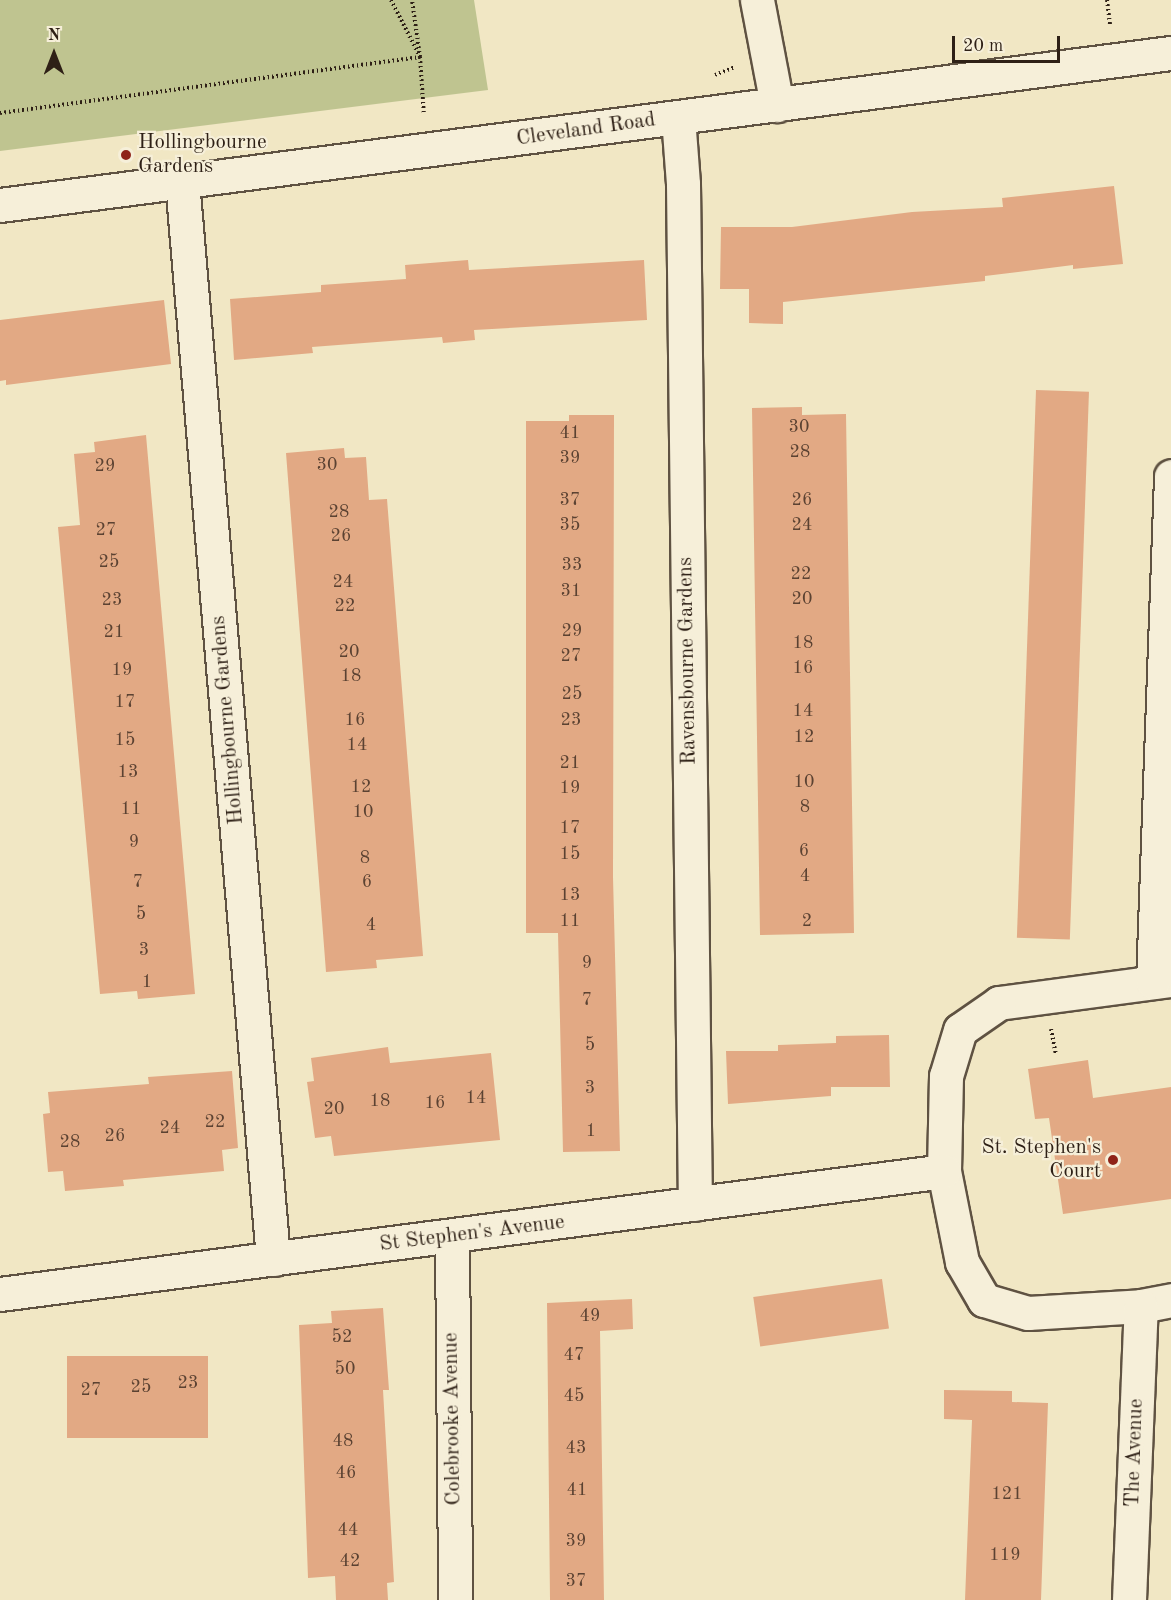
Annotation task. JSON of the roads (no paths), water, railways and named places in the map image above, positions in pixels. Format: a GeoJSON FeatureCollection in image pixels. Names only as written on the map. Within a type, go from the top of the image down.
{"type":"FeatureCollection","features":[{"type":"Feature","properties":{"kind":"street"},"geometry":{"type":"LineString","coordinates":[[757,0],[777,105]]}},
{"type":"Feature","properties":{"kind":"street","name":"Cleveland Road"},"geometry":{"type":"LineString","coordinates":[[0,205],[182,181],[427,153],[678,117],[1171,53]]}},
{"type":"Feature","properties":{"kind":"street","name":"Ravensbourne Gardens"},"geometry":{"type":"LineString","coordinates":[[678,117],[683,184],[695,1204]]}},
{"type":"Feature","properties":{"kind":"street","name":"Hollingbourne Gardens"},"geometry":{"type":"LineString","coordinates":[[182,181],[273,1259]]}},
{"type":"Feature","properties":{"kind":"street"},"geometry":{"type":"LineString","coordinates":[[1156,1303],[1028,1312],[984,1300],[963,1262],[944,1171],[946,1076],[960,1030],[999,1004],[1162,981],[1171,477]]}},
{"type":"Feature","properties":{"kind":"street","name":"St Stephen's Avenue"},"geometry":{"type":"LineString","coordinates":[[0,1294],[452,1238],[944,1171]]}},
{"type":"Feature","properties":{"kind":"street","name":"Colebrooke Avenue"},"geometry":{"type":"LineString","coordinates":[[452,1238],[455,1600]]}},
{"type":"Feature","properties":{"kind":"street","name":"The Avenue"},"geometry":{"type":"LineString","coordinates":[[1130,1600],[1156,1303]]}},
{"type":"Feature","properties":{"kind":"place","name":"Hollingbourne Gardens"},"geometry":{"type":"Point","coordinates":[126,155]}},
{"type":"Feature","properties":{"kind":"place","name":"St. Stephen's Court"},"geometry":{"type":"Point","coordinates":[1113,1160]}}]}
